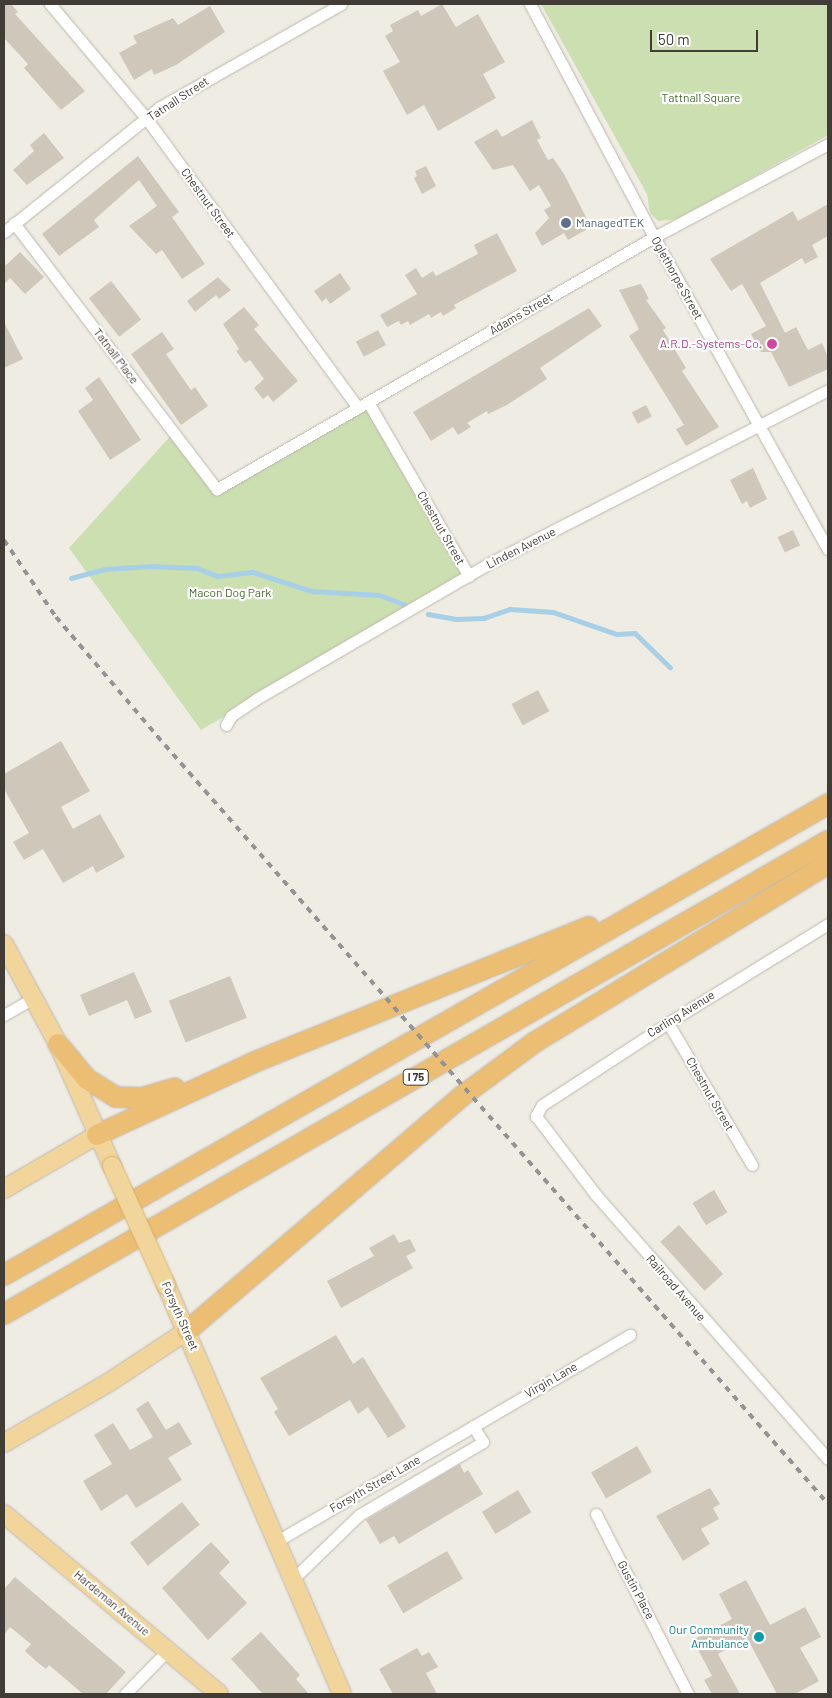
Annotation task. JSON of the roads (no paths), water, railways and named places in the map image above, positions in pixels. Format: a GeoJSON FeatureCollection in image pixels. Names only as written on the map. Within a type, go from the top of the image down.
{"type":"FeatureCollection","features":[{"type":"Feature","properties":{"kind":"highway"},"geometry":{"type":"LineString","coordinates":[[4,1275],[642,908],[828,804]]}},
{"type":"Feature","properties":{"kind":"highway","name":"I 75"},"geometry":{"type":"LineString","coordinates":[[4,1314],[828,841]]}},
{"type":"Feature","properties":{"kind":"highway"},"geometry":{"type":"LineString","coordinates":[[187,1331],[462,1096],[535,1042],[828,864]]}},
{"type":"Feature","properties":{"kind":"highway"},"geometry":{"type":"LineString","coordinates":[[97,1135],[257,1061],[642,908]]}},
{"type":"Feature","properties":{"kind":"highway"},"geometry":{"type":"LineString","coordinates":[[58,1044],[97,1088],[128,1099],[154,1095],[257,1061]]}},
{"type":"Feature","properties":{"kind":"main road","name":"Forsyth Street"},"geometry":{"type":"LineString","coordinates":[[4,944],[58,1044],[97,1135],[187,1331],[342,1694]]}},
{"type":"Feature","properties":{"kind":"main road"},"geometry":{"type":"LineString","coordinates":[[4,1189],[97,1135]]}},
{"type":"Feature","properties":{"kind":"main road"},"geometry":{"type":"LineString","coordinates":[[4,1443],[187,1331]]}},
{"type":"Feature","properties":{"kind":"main road","name":"Hardeman Avenue"},"geometry":{"type":"LineString","coordinates":[[4,1514],[219,1694]]}},
{"type":"Feature","properties":{"kind":"street","name":"Chestnut Street"},"geometry":{"type":"LineString","coordinates":[[50,4],[146,118],[363,405],[469,576]]}},
{"type":"Feature","properties":{"kind":"street","name":"Tatnall Street"},"geometry":{"type":"LineString","coordinates":[[4,232],[146,118],[341,4]]}},
{"type":"Feature","properties":{"kind":"street","name":"Oglethorpe Street"},"geometry":{"type":"LineString","coordinates":[[530,4],[654,237],[828,549]]}},
{"type":"Feature","properties":{"kind":"street","name":"Adams Street"},"geometry":{"type":"LineString","coordinates":[[218,489],[654,237],[828,144]]}},
{"type":"Feature","properties":{"kind":"street","name":"Tatnall Place"},"geometry":{"type":"LineString","coordinates":[[14,223],[218,489]]}},
{"type":"Feature","properties":{"kind":"street","name":"Linden Avenue"},"geometry":{"type":"LineString","coordinates":[[226,725],[231,716],[256,699],[469,576],[828,390]]}},
{"type":"Feature","properties":{"kind":"street","name":"Carling Avenue"},"geometry":{"type":"LineString","coordinates":[[537,1109],[668,1022],[828,924]]}},
{"type":"Feature","properties":{"kind":"street"},"geometry":{"type":"LineString","coordinates":[[4,1015],[34,998]]}},
{"type":"Feature","properties":{"kind":"street","name":"Chestnut Street"},"geometry":{"type":"LineString","coordinates":[[668,1022],[752,1166]]}},
{"type":"Feature","properties":{"kind":"street","name":"Railroad Avenue"},"geometry":{"type":"LineString","coordinates":[[537,1109],[536,1116],[596,1195],[828,1459]]}},
{"type":"Feature","properties":{"kind":"street","name":"Virgin Lane"},"geometry":{"type":"LineString","coordinates":[[473,1426],[630,1335]]}},
{"type":"Feature","properties":{"kind":"street"},"geometry":{"type":"LineString","coordinates":[[293,1579],[359,1515],[483,1442],[473,1426]]}},
{"type":"Feature","properties":{"kind":"street","name":"Forsyth Street Lane"},"geometry":{"type":"LineString","coordinates":[[277,1541],[473,1426]]}},
{"type":"Feature","properties":{"kind":"street","name":"Gustin Place"},"geometry":{"type":"LineString","coordinates":[[596,1514],[688,1694]]}},
{"type":"Feature","properties":{"kind":"street"},"geometry":{"type":"LineString","coordinates":[[125,1694],[168,1650]]}},
{"type":"Feature","properties":{"kind":"waterway"},"geometry":{"type":"LineString","coordinates":[[71,578],[104,569],[152,566],[197,568],[218,576],[253,572],[312,591],[380,595],[404,604]]}},
{"type":"Feature","properties":{"kind":"waterway"},"geometry":{"type":"LineString","coordinates":[[428,614],[455,619],[484,618],[510,609],[553,612],[617,634],[635,633],[670,667]]}},
{"type":"Feature","properties":{"kind":"railway"},"geometry":{"type":"LineString","coordinates":[[4,540],[56,617],[165,745],[828,1504]]}},
{"type":"Feature","properties":{"kind":"place","name":"ManagedTEK"},"geometry":{"type":"Point","coordinates":[566,223]}},
{"type":"Feature","properties":{"kind":"place","name":"A.R.D.-Systems-Co."},"geometry":{"type":"Point","coordinates":[772,344]}},
{"type":"Feature","properties":{"kind":"place","name":"Our Community Ambulance"},"geometry":{"type":"Point","coordinates":[759,1637]}},
{"type":"Feature","properties":{"kind":"park label","name":"Tattnall Square"},"geometry":{"type":"Point","coordinates":[701,98]}},
{"type":"Feature","properties":{"kind":"park label","name":"Macon Dog Park"},"geometry":{"type":"Point","coordinates":[230,593]}}]}
